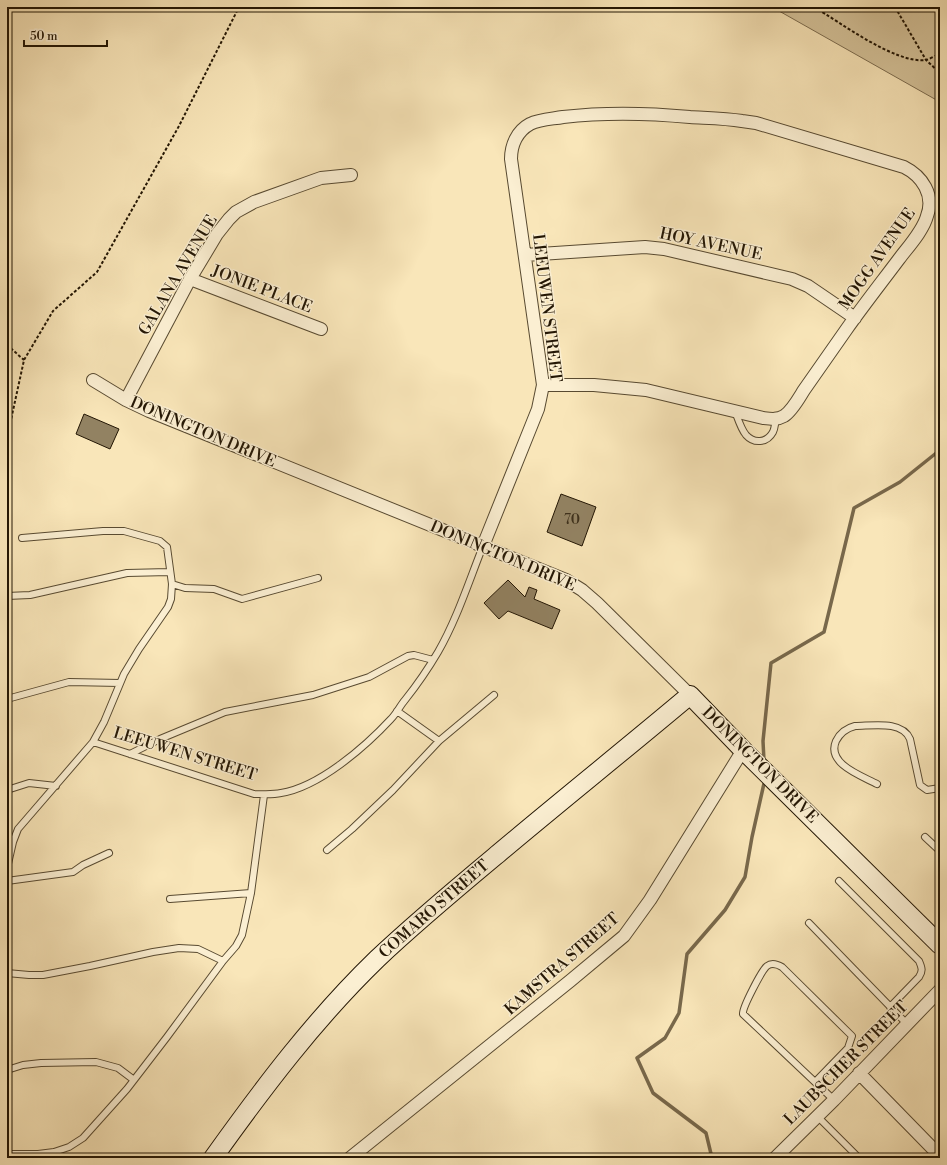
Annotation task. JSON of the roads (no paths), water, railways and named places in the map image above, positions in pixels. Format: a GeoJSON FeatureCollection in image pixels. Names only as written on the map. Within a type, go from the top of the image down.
{"type":"FeatureCollection","features":[{"type":"Feature","properties":{"kind":"street","name":"MOGG AVENUE"},"geometry":{"type":"LineString","coordinates":[[511,159],[512,147],[518,134],[533,123],[572,116],[630,113],[730,119],[756,123],[904,167],[914,173],[928,191],[928,216],[925,222],[788,412],[776,419]]}},
{"type":"Feature","properties":{"kind":"street","name":"LEEUWEN STREET"},"geometry":{"type":"LineString","coordinates":[[483,546],[538,409],[543,384],[511,159]]}},
{"type":"Feature","properties":{"kind":"street","name":"GALANA AVENUE"},"geometry":{"type":"LineString","coordinates":[[126,400],[190,279],[222,226],[236,212],[254,202],[321,178],[351,175]]}},
{"type":"Feature","properties":{"kind":"street","name":"HOY AVENUE"},"geometry":{"type":"LineString","coordinates":[[525,255],[645,247],[682,252],[792,279],[808,286],[855,318]]}},
{"type":"Feature","properties":{"kind":"street","name":"JONIE PLACE"},"geometry":{"type":"LineString","coordinates":[[190,279],[321,330]]}},
{"type":"Feature","properties":{"kind":"street","name":"DONINGTON DRIVE"},"geometry":{"type":"LineString","coordinates":[[93,380],[126,400],[149,411],[558,576],[582,590],[690,694],[747,753],[940,945]]}},
{"type":"Feature","properties":{"kind":"street"},"geometry":{"type":"LineString","coordinates":[[543,384],[594,385],[646,390],[763,418],[776,419]]}},
{"type":"Feature","properties":{"kind":"street","name":"COMARO STREET"},"geometry":{"type":"LineString","coordinates":[[213,1158],[261,1091],[288,1057],[376,959],[437,904],[690,694]]}},
{"type":"Feature","properties":{"kind":"street","name":"KAMSTRA STREET"},"geometry":{"type":"LineString","coordinates":[[350,1158],[624,936],[650,900],[747,753]]}},
{"type":"Feature","properties":{"kind":"street","name":"LAUBSCHER STREET"},"geometry":{"type":"LineString","coordinates":[[775,1158],[834,1100],[940,990]]}},
{"type":"Feature","properties":{"kind":"street"},"geometry":{"type":"LineString","coordinates":[[859,1074],[940,1156]]}},
{"type":"Feature","properties":{"kind":"lane"},"geometry":{"type":"LineString","coordinates":[[736,411],[746,434],[753,440],[760,442],[769,438],[774,431],[776,419]]}},
{"type":"Feature","properties":{"kind":"lane"},"geometry":{"type":"LineString","coordinates":[[7,868],[13,842],[18,829],[93,742],[104,722],[120,684],[139,649],[168,607],[171,599],[172,584],[167,549],[160,541],[124,531],[103,531],[22,538]]}},
{"type":"Feature","properties":{"kind":"lane","name":"LEEUWEN STREET"},"geometry":{"type":"LineString","coordinates":[[93,742],[247,792],[264,795],[290,791],[314,781],[349,757],[381,729],[397,711],[433,660],[450,628],[483,546]]}},
{"type":"Feature","properties":{"kind":"lane"},"geometry":{"type":"LineString","coordinates":[[7,596],[30,595],[120,574],[170,572]]}},
{"type":"Feature","properties":{"kind":"lane"},"geometry":{"type":"LineString","coordinates":[[172,584],[185,588],[214,589],[245,599],[318,578]]}},
{"type":"Feature","properties":{"kind":"lane"},"geometry":{"type":"LineString","coordinates":[[130,754],[160,739],[232,710],[313,695],[369,677],[408,656],[414,655],[433,660]]}},
{"type":"Feature","properties":{"kind":"lane"},"geometry":{"type":"LineString","coordinates":[[7,699],[69,682],[120,684]]}},
{"type":"Feature","properties":{"kind":"lane"},"geometry":{"type":"LineString","coordinates":[[327,850],[388,795],[439,741],[494,695]]}},
{"type":"Feature","properties":{"kind":"lane"},"geometry":{"type":"LineString","coordinates":[[397,711],[439,741]]}},
{"type":"Feature","properties":{"kind":"lane"},"geometry":{"type":"LineString","coordinates":[[877,784],[841,765],[835,756],[834,750],[837,740],[845,730],[850,727],[894,726],[902,729],[910,739],[920,785],[927,790],[940,788]]}},
{"type":"Feature","properties":{"kind":"lane"},"geometry":{"type":"LineString","coordinates":[[7,790],[29,783],[56,786]]}},
{"type":"Feature","properties":{"kind":"lane"},"geometry":{"type":"LineString","coordinates":[[7,1154],[47,1153],[61,1150],[83,1138],[134,1080],[238,943],[242,934],[251,893],[264,795]]}},
{"type":"Feature","properties":{"kind":"lane"},"geometry":{"type":"LineString","coordinates":[[925,837],[940,851]]}},
{"type":"Feature","properties":{"kind":"lane"},"geometry":{"type":"LineString","coordinates":[[7,881],[73,872],[83,865],[108,853]]}},
{"type":"Feature","properties":{"kind":"lane"},"geometry":{"type":"LineString","coordinates":[[839,881],[919,961],[922,966],[922,972],[919,978],[890,1007]]}},
{"type":"Feature","properties":{"kind":"lane"},"geometry":{"type":"LineString","coordinates":[[170,899],[251,893]]}},
{"type":"Feature","properties":{"kind":"lane"},"geometry":{"type":"LineString","coordinates":[[809,923],[907,1024]]}},
{"type":"Feature","properties":{"kind":"lane"},"geometry":{"type":"LineString","coordinates":[[7,974],[43,974],[179,948],[198,949],[223,961]]}},
{"type":"Feature","properties":{"kind":"lane"},"geometry":{"type":"LineString","coordinates":[[815,1082],[848,1048],[852,1036],[782,967],[775,964],[770,964],[764,969],[745,1005],[743,1014],[834,1100]]}},
{"type":"Feature","properties":{"kind":"lane"},"geometry":{"type":"LineString","coordinates":[[7,1070],[23,1065],[41,1063],[96,1062],[118,1068],[134,1080]]}},
{"type":"Feature","properties":{"kind":"lane"},"geometry":{"type":"LineString","coordinates":[[817,1116],[859,1158]]}},
{"type":"Feature","properties":{"kind":"waterway"},"geometry":{"type":"LineString","coordinates":[[764,761],[763,741],[771,663],[824,632],[854,508],[900,482],[940,450]]}},
{"type":"Feature","properties":{"kind":"waterway"},"geometry":{"type":"LineString","coordinates":[[712,1158],[706,1133],[653,1093],[637,1058],[665,1038],[679,1013],[687,954],[725,910],[745,877],[765,779]]}}]}
